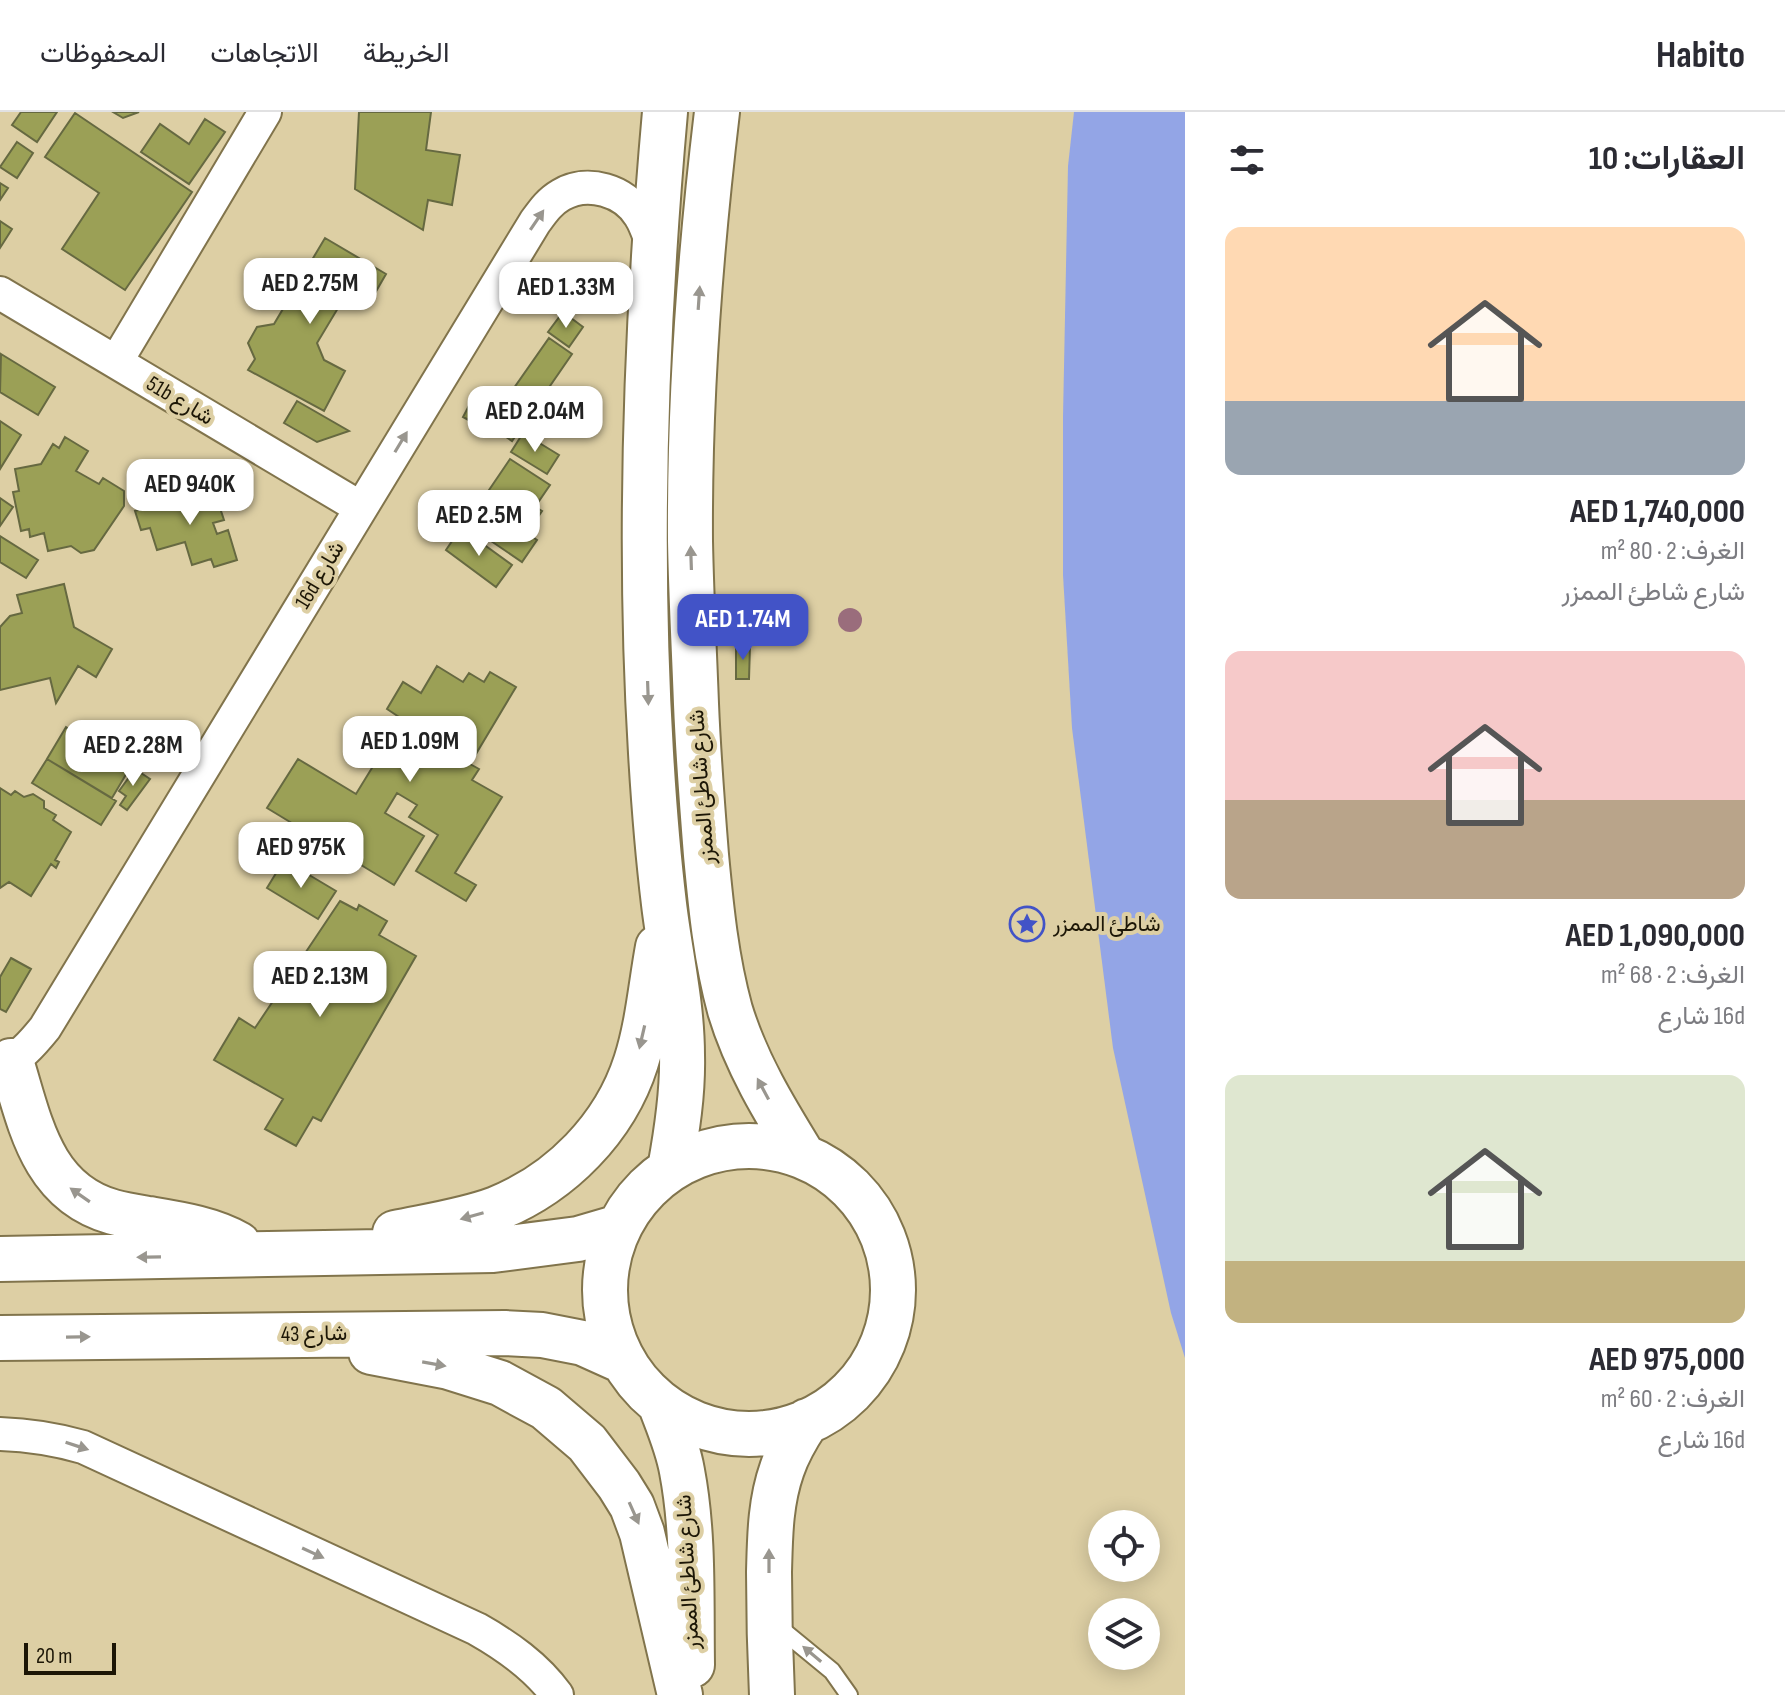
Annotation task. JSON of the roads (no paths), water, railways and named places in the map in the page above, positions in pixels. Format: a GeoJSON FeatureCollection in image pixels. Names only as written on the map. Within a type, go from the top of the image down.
{"type":"FeatureCollection","features":[{"type":"Feature","properties":{"kind":"main road"},"geometry":{"type":"LineString","coordinates":[[665,112],[646,399],[644,544],[651,755],[664,905],[683,1055],[679,1119],[670,1169]]}},
{"type":"Feature","properties":{"kind":"main road","name":"شارع شاطئ الممزر"},"geometry":{"type":"LineString","coordinates":[[717,112],[704,223],[694,382],[690,540],[701,793],[715,940],[731,1013],[756,1075],[803,1156]]}},
{"type":"Feature","properties":{"kind":"main road"},"geometry":{"type":"LineString","coordinates":[[5,1064],[38,1147],[56,1175],[80,1197],[111,1212],[202,1230],[274,1255],[467,1218],[496,1209],[550,1180],[574,1160],[612,1114],[633,1069],[644,1031],[664,905]]}},
{"type":"Feature","properties":{"kind":"main road"},"geometry":{"type":"LineString","coordinates":[[731,1146],[764,1146],[803,1156],[842,1179],[858,1194],[877,1222],[889,1254],[894,1287],[890,1320],[879,1352],[861,1381],[836,1404],[807,1421],[787,1428],[754,1433],[721,1431],[689,1422],[661,1406],[639,1385],[623,1361],[609,1329],[604,1295],[607,1260],[619,1227],[649,1185],[670,1169],[699,1154],[731,1146]]}},
{"type":"Feature","properties":{"kind":"main road"},"geometry":{"type":"LineString","coordinates":[[0,1259],[493,1250],[578,1239],[619,1227]]}},
{"type":"Feature","properties":{"kind":"main road","name":"شارع 43"},"geometry":{"type":"LineString","coordinates":[[0,1338],[460,1332],[542,1335],[583,1343],[623,1361]]}},
{"type":"Feature","properties":{"kind":"main road"},"geometry":{"type":"LineString","coordinates":[[275,1335],[449,1367],[500,1383],[546,1408],[587,1443],[632,1506],[642,1533],[680,1695]]}},
{"type":"Feature","properties":{"kind":"main road","name":"شارع شاطئ الممزر"},"geometry":{"type":"LineString","coordinates":[[661,1406],[682,1468],[687,1500],[693,1695]]}},
{"type":"Feature","properties":{"kind":"main road"},"geometry":{"type":"LineString","coordinates":[[772,1695],[769,1538],[773,1502],[789,1449],[807,1421]]}},
{"type":"Feature","properties":{"kind":"street"},"geometry":{"type":"LineString","coordinates":[[116,362],[265,112]]}},
{"type":"Feature","properties":{"kind":"street","name":"16d شارع"},"geometry":{"type":"LineString","coordinates":[[5,1064],[30,1047],[45,1028],[547,205],[565,192],[586,187],[607,190],[626,200],[640,216],[655,250]]}},
{"type":"Feature","properties":{"kind":"street","name":"51b شارع"},"geometry":{"type":"LineString","coordinates":[[0,293],[361,508]]}},
{"type":"Feature","properties":{"kind":"street"},"geometry":{"type":"LineString","coordinates":[[0,1434],[57,1439],[83,1447],[477,1629],[519,1655],[557,1695]]}},
{"type":"Feature","properties":{"kind":"lane"},"geometry":{"type":"LineString","coordinates":[[769,1619],[832,1671],[849,1695]]}},
{"type":"Feature","properties":{"kind":"water"},"geometry":{"type":"Polygon","coordinates":[[[1074,112],[1185,112],[1185,1358],[1171,1313],[1113,1048],[1072,728],[1063,575],[1063,417],[1068,166],[1074,112]]]}},
{"type":"Feature","properties":{"kind":"place","name":"شاطئ الممزر"},"geometry":{"type":"Point","coordinates":[1027,924]}}]}
